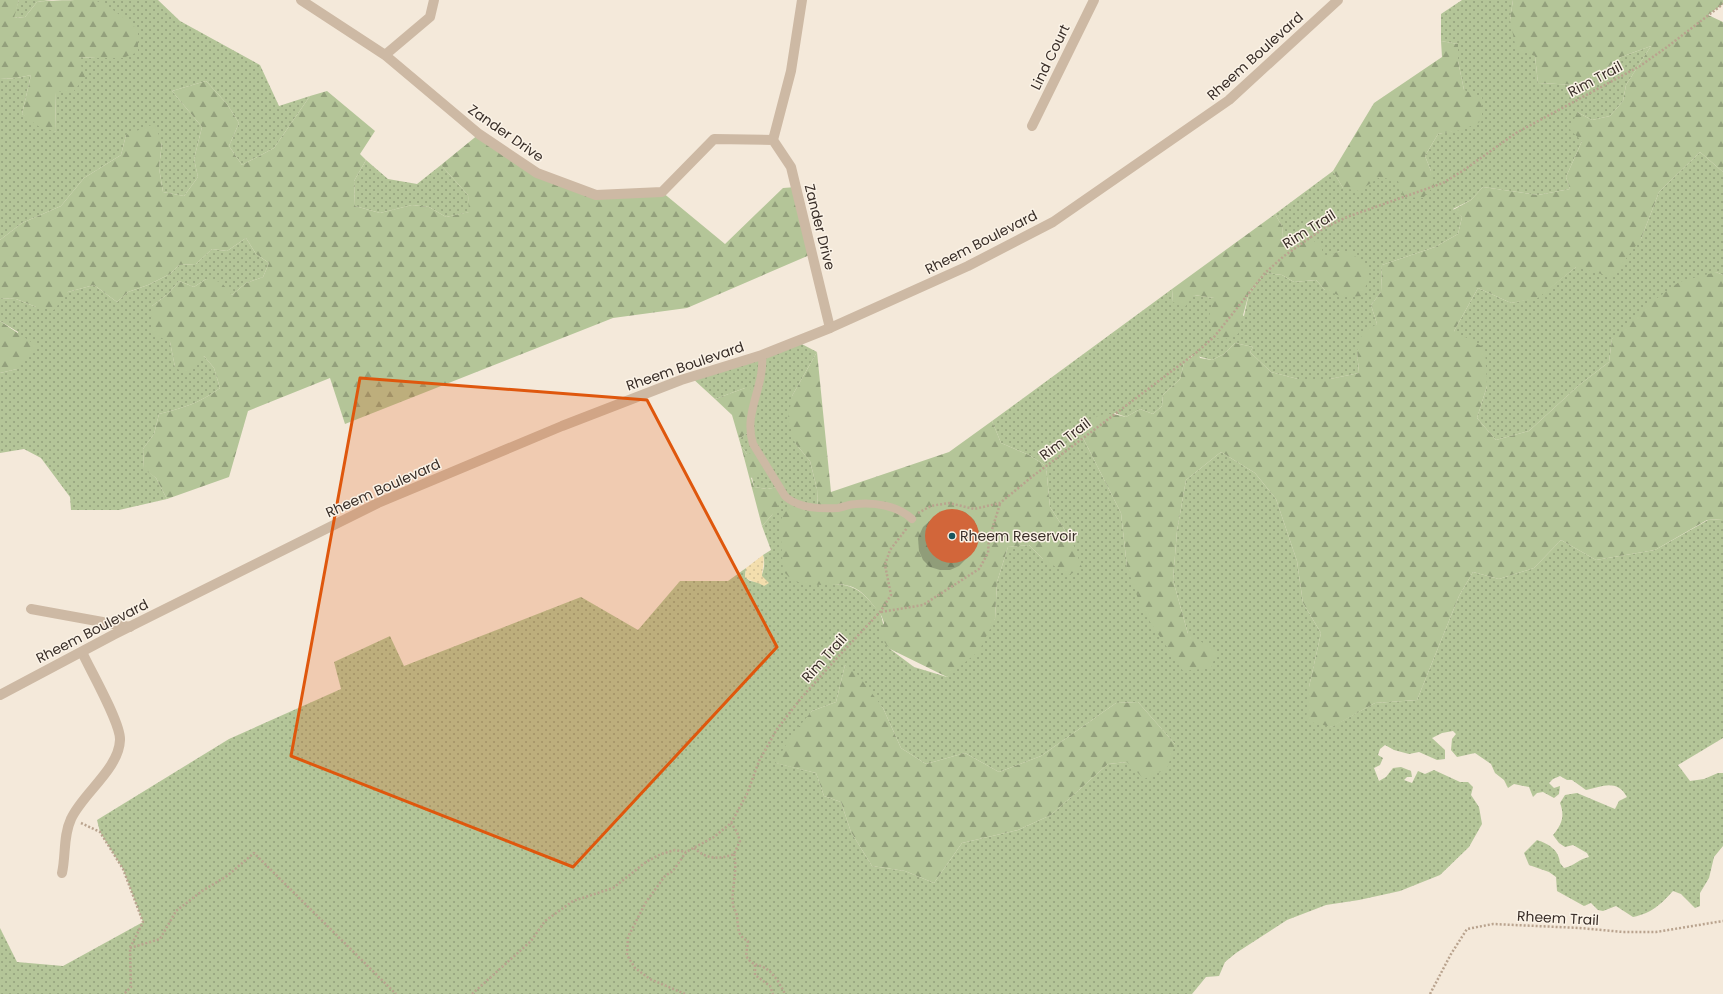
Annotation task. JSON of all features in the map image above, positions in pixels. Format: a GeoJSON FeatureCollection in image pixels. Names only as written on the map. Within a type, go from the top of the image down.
{"type":"FeatureCollection","features":[{"type":"Feature","properties":{"kind":"street","name":"Zander Drive"},"geometry":{"type":"LineString","coordinates":[[301,0],[385,55],[479,134],[537,173],[596,195],[662,192],[714,139],[773,140],[791,167],[830,328]]}},
{"type":"Feature","properties":{"kind":"street"},"geometry":{"type":"LineString","coordinates":[[385,55],[430,17],[434,0]]}},
{"type":"Feature","properties":{"kind":"street"},"geometry":{"type":"LineString","coordinates":[[773,140],[791,71],[802,0]]}},
{"type":"Feature","properties":{"kind":"street","name":"Lind Court"},"geometry":{"type":"LineString","coordinates":[[1032,126],[1094,0]]}},
{"type":"Feature","properties":{"kind":"street","name":"Rheem Boulevard"},"geometry":{"type":"LineString","coordinates":[[0,695],[130,627],[378,503],[562,426],[681,380],[762,355],[830,328],[968,266],[1052,222],[1229,100],[1338,0]]}},
{"type":"Feature","properties":{"kind":"street"},"geometry":{"type":"LineString","coordinates":[[31,609],[130,627]]}},
{"type":"Feature","properties":{"kind":"street"},"geometry":{"type":"LineString","coordinates":[[62,873],[66,856],[66,837],[71,818],[84,797],[109,767],[118,752],[120,741],[119,730],[115,720],[82,652]]}},
{"type":"Feature","properties":{"kind":"lane"},"geometry":{"type":"LineString","coordinates":[[762,355],[763,368],[749,424],[750,436],[753,444],[785,496],[791,502],[802,505],[839,508],[856,504],[881,505],[901,511],[912,519]]}},
{"type":"Feature","properties":{"kind":"path","name":"Rim Trail"},"geometry":{"type":"LineString","coordinates":[[685,994],[650,979],[635,968],[627,955],[628,937],[646,902],[665,876],[673,871],[686,852],[714,837],[731,823],[747,794],[762,756],[777,729],[832,663],[880,612],[891,596],[885,565],[890,550],[903,534],[912,519],[920,511],[931,506],[949,503],[974,509],[1000,503],[1033,476],[1198,352],[1214,337],[1265,273],[1284,256],[1324,228],[1347,217],[1443,183],[1516,133],[1640,66],[1667,48],[1723,4]]}},
{"type":"Feature","properties":{"kind":"path"},"geometry":{"type":"LineString","coordinates":[[880,612],[923,605],[979,569],[988,553],[990,539],[1000,503]]}},
{"type":"Feature","properties":{"kind":"path"},"geometry":{"type":"LineString","coordinates":[[71,818],[100,832],[123,869],[143,922],[130,948],[131,987],[124,994]]}},
{"type":"Feature","properties":{"kind":"path"},"geometry":{"type":"LineString","coordinates":[[731,823],[737,832],[740,841],[734,854],[736,868],[733,907],[737,916],[737,926],[741,938],[748,941],[746,956],[751,963],[767,969],[781,985],[785,994]]}},
{"type":"Feature","properties":{"kind":"path"},"geometry":{"type":"LineString","coordinates":[[694,848],[711,857],[722,859],[734,854]]}},
{"type":"Feature","properties":{"kind":"path"},"geometry":{"type":"LineString","coordinates":[[472,994],[531,941],[545,921],[573,901],[613,888],[646,862],[660,854],[675,850],[686,852]]}},
{"type":"Feature","properties":{"kind":"path"},"geometry":{"type":"LineString","coordinates":[[130,948],[160,939],[176,911],[202,891],[227,876],[254,853],[396,994]]}},
{"type":"Feature","properties":{"kind":"path","name":"Rheem Trail"},"geometry":{"type":"LineString","coordinates":[[1430,994],[1451,954],[1467,929],[1493,924],[1580,928],[1623,932],[1656,932],[1723,921]]}},
{"type":"Feature","properties":{"kind":"path"},"geometry":{"type":"LineString","coordinates":[[755,965],[755,975],[770,986],[773,994]]}},
{"type":"Feature","properties":{"kind":"highlighted area"},"geometry":{"type":"Polygon","coordinates":[[[360,378],[647,400],[777,647],[573,867],[291,756],[360,378]]]}},
{"type":"Feature","properties":{"kind":"green space"},"geometry":{"type":"Polygon","coordinates":[[[0,0],[19,0],[14,18],[25,17],[37,2],[58,0],[94,0],[112,9],[138,30],[138,52],[123,58],[78,57],[85,77],[73,92],[55,92],[56,132],[38,126],[22,114],[31,75],[0,79],[0,0]]]}},
{"type":"Feature","properties":{"kind":"green space"},"geometry":{"type":"Polygon","coordinates":[[[19,0],[51,0],[37,2],[25,17],[13,18],[19,0]]]}},
{"type":"Feature","properties":{"kind":"green space"},"geometry":{"type":"Polygon","coordinates":[[[94,0],[158,0],[180,21],[260,65],[279,106],[310,96],[274,148],[242,165],[229,146],[239,123],[227,104],[206,81],[172,91],[202,127],[194,159],[198,177],[184,196],[163,192],[159,168],[162,142],[126,135],[121,155],[84,178],[61,206],[22,223],[0,240],[0,79],[31,75],[22,114],[56,132],[55,92],[78,57],[96,58],[94,0]]]}},
{"type":"Feature","properties":{"kind":"green space"},"geometry":{"type":"Polygon","coordinates":[[[1462,0],[1513,0],[1510,20],[1535,56],[1538,83],[1577,85],[1608,67],[1621,57],[1651,46],[1626,85],[1623,101],[1610,116],[1592,120],[1577,112],[1582,141],[1566,177],[1570,189],[1538,195],[1483,187],[1471,200],[1453,209],[1462,217],[1458,234],[1435,247],[1382,265],[1381,292],[1371,305],[1377,324],[1357,351],[1359,373],[1330,379],[1298,379],[1271,372],[1250,352],[1253,347],[1235,343],[1224,354],[1212,360],[1193,355],[1184,363],[1180,379],[1163,395],[1162,406],[1153,414],[1140,409],[1126,417],[1115,413],[1083,438],[1121,513],[1127,567],[1188,634],[1173,580],[1177,531],[1186,480],[1221,452],[1255,473],[1276,499],[1297,561],[1303,603],[1321,633],[1309,687],[1331,727],[1375,703],[1417,700],[1459,596],[1473,572],[1499,579],[1534,568],[1561,540],[1596,560],[1655,550],[1708,520],[1723,519],[1723,738],[1678,765],[1690,781],[1704,779],[1718,773],[1723,773],[1723,846],[1714,857],[1709,878],[1700,893],[1700,906],[1695,908],[1681,894],[1673,891],[1651,911],[1633,917],[1616,906],[1603,911],[1598,910],[1591,903],[1584,906],[1557,891],[1556,877],[1549,872],[1529,865],[1524,853],[1537,840],[1546,843],[1553,848],[1558,854],[1560,863],[1564,868],[1589,857],[1587,853],[1573,845],[1565,847],[1559,843],[1553,835],[1562,820],[1562,808],[1560,803],[1565,795],[1577,793],[1615,809],[1619,801],[1627,797],[1623,791],[1614,786],[1609,785],[1586,790],[1572,780],[1567,780],[1560,776],[1553,779],[1549,783],[1554,788],[1560,786],[1559,794],[1554,798],[1543,792],[1537,793],[1533,797],[1529,787],[1514,784],[1508,788],[1504,780],[1495,773],[1491,764],[1475,753],[1457,757],[1451,750],[1452,739],[1456,734],[1453,731],[1442,733],[1432,738],[1445,750],[1445,759],[1437,760],[1419,752],[1409,754],[1394,750],[1385,745],[1380,749],[1378,755],[1383,758],[1380,765],[1374,768],[1379,781],[1386,777],[1393,768],[1401,767],[1411,771],[1412,777],[1407,777],[1404,780],[1412,783],[1418,771],[1425,774],[1434,770],[1460,782],[1468,782],[1473,787],[1471,795],[1479,807],[1482,824],[1469,847],[1440,875],[1400,891],[1359,900],[1326,905],[1287,920],[1236,953],[1225,962],[1219,976],[1206,977],[1192,994],[0,994],[0,928],[17,962],[63,966],[143,922],[123,869],[100,832],[97,820],[229,739],[341,689],[334,662],[390,636],[404,666],[581,597],[638,630],[680,581],[728,581],[746,568],[745,577],[750,581],[758,582],[764,569],[763,555],[771,550],[762,526],[772,515],[779,487],[767,489],[754,487],[747,454],[741,446],[739,439],[750,431],[745,388],[715,399],[691,377],[796,341],[817,352],[792,396],[795,443],[810,461],[817,489],[818,512],[804,511],[791,502],[831,584],[846,586],[859,591],[880,612],[890,649],[914,667],[947,677],[995,619],[997,582],[1008,547],[1029,545],[1043,559],[1072,541],[1050,507],[1046,466],[1029,455],[1001,443],[992,421],[1172,289],[1173,302],[1194,295],[1214,298],[1244,316],[1249,293],[1265,273],[1282,275],[1294,282],[1316,280],[1325,290],[1340,251],[1324,258],[1283,238],[1282,226],[1275,214],[1333,171],[1343,188],[1380,177],[1431,171],[1425,156],[1438,134],[1462,129],[1464,90],[1458,61],[1458,44],[1441,41],[1441,14],[1462,0]],[[845,665],[836,702],[812,711],[776,763],[816,773],[824,796],[841,802],[851,832],[872,866],[905,871],[934,883],[962,843],[1018,830],[1051,815],[1108,764],[1127,762],[1175,744],[1138,702],[1116,703],[1041,756],[999,772],[965,753],[926,764],[901,748],[883,708],[845,665]]]}},
{"type":"Feature","properties":{"kind":"green space"},"geometry":{"type":"Polygon","coordinates":[[[1513,0],[1723,0],[1723,4],[1708,15],[1723,22],[1723,172],[1700,152],[1659,192],[1641,239],[1612,277],[1576,267],[1538,298],[1511,303],[1478,288],[1454,331],[1485,348],[1487,386],[1477,418],[1496,440],[1529,431],[1578,386],[1609,362],[1612,339],[1637,313],[1679,282],[1716,272],[1723,275],[1723,519],[1707,520],[1655,550],[1596,560],[1561,540],[1534,568],[1499,579],[1473,572],[1459,596],[1417,700],[1375,703],[1332,727],[1306,721],[1309,687],[1321,633],[1303,603],[1297,561],[1276,499],[1255,473],[1221,452],[1186,480],[1177,531],[1173,580],[1188,634],[1217,651],[1211,668],[1183,671],[1142,610],[1127,567],[1121,513],[1083,438],[1089,423],[1097,416],[1111,414],[1126,417],[1140,409],[1153,414],[1162,406],[1163,395],[1180,379],[1184,363],[1197,352],[1200,358],[1212,360],[1224,354],[1235,343],[1253,347],[1250,352],[1271,372],[1298,379],[1330,379],[1359,373],[1357,351],[1362,333],[1377,324],[1371,305],[1381,292],[1382,265],[1435,247],[1458,234],[1462,217],[1453,210],[1471,200],[1483,187],[1538,195],[1570,189],[1566,177],[1582,141],[1570,130],[1577,112],[1592,120],[1610,116],[1623,101],[1626,85],[1651,46],[1621,57],[1608,67],[1577,85],[1538,83],[1535,56],[1516,49],[1510,20],[1513,0]]]}},
{"type":"Feature","properties":{"kind":"green space"},"geometry":{"type":"Polygon","coordinates":[[[1441,41],[1458,44],[1458,61],[1464,90],[1482,97],[1482,121],[1462,130],[1438,134],[1425,156],[1431,171],[1434,186],[1423,198],[1404,197],[1398,181],[1380,177],[1359,191],[1343,188],[1333,171],[1374,103],[1442,57],[1441,41]]]}},
{"type":"Feature","properties":{"kind":"green space"},"geometry":{"type":"Polygon","coordinates":[[[206,81],[227,104],[239,123],[229,146],[242,165],[274,148],[310,96],[327,91],[375,131],[360,154],[366,160],[354,181],[355,206],[380,213],[412,205],[429,207],[446,217],[469,212],[468,195],[441,165],[479,134],[537,173],[596,195],[662,192],[725,244],[783,188],[796,187],[812,254],[687,308],[613,318],[345,424],[330,378],[248,411],[229,477],[167,499],[156,478],[144,469],[143,449],[154,434],[159,414],[176,410],[191,404],[205,398],[220,388],[214,368],[204,356],[186,375],[175,367],[170,342],[151,333],[152,306],[169,293],[179,281],[194,287],[206,279],[221,282],[232,295],[246,283],[263,277],[269,263],[256,254],[246,238],[227,251],[212,249],[196,264],[179,265],[170,274],[148,285],[128,292],[117,302],[94,285],[68,292],[54,310],[36,307],[16,299],[0,298],[0,240],[22,223],[61,206],[84,178],[121,155],[126,135],[154,124],[162,142],[159,168],[163,192],[184,196],[198,177],[194,159],[202,127],[172,91],[206,81]]]}},
{"type":"Feature","properties":{"kind":"green space"},"geometry":{"type":"Polygon","coordinates":[[[1700,152],[1723,172],[1723,275],[1716,272],[1612,339],[1609,362],[1578,386],[1529,431],[1496,440],[1477,418],[1487,386],[1454,331],[1478,288],[1511,303],[1538,297],[1576,267],[1641,239],[1659,192],[1700,152]]]}},
{"type":"Feature","properties":{"kind":"green space"},"geometry":{"type":"Polygon","coordinates":[[[366,160],[388,179],[417,184],[441,165],[468,195],[470,212],[446,217],[429,207],[412,205],[380,213],[355,206],[354,181],[366,160]]]}},
{"type":"Feature","properties":{"kind":"green space"},"geometry":{"type":"Polygon","coordinates":[[[1275,214],[1282,226],[1283,238],[1304,234],[1321,246],[1324,257],[1340,251],[1350,251],[1369,271],[1364,296],[1343,297],[1325,290],[1316,280],[1294,282],[1282,275],[1265,273],[1249,293],[1238,334],[1223,340],[1214,337],[1209,317],[1214,298],[1194,295],[1184,308],[1173,302],[1172,289],[1275,214]]]}},
{"type":"Feature","properties":{"kind":"green space"},"geometry":{"type":"Polygon","coordinates":[[[246,238],[256,254],[269,263],[263,277],[246,283],[232,295],[206,279],[194,287],[179,281],[169,293],[152,306],[170,342],[175,367],[204,356],[214,368],[220,388],[205,398],[191,404],[176,410],[159,414],[154,434],[143,449],[144,468],[156,478],[167,499],[119,510],[71,510],[70,497],[41,458],[24,449],[0,453],[0,373],[17,369],[18,332],[0,321],[0,298],[16,299],[36,307],[68,292],[94,285],[117,302],[128,292],[148,285],[170,274],[179,265],[196,264],[212,249],[227,251],[246,238]]]}},
{"type":"Feature","properties":{"kind":"green space"},"geometry":{"type":"Polygon","coordinates":[[[0,321],[37,346],[17,369],[0,373],[0,321]]]}},
{"type":"Feature","properties":{"kind":"green space"},"geometry":{"type":"Polygon","coordinates":[[[817,352],[831,492],[949,452],[992,421],[1001,443],[1029,455],[1046,466],[1050,507],[1072,541],[1082,568],[1069,575],[1043,559],[1029,545],[1008,547],[997,582],[995,619],[979,651],[947,677],[890,649],[878,634],[884,623],[881,615],[864,595],[856,589],[841,585],[815,585],[796,582],[783,571],[780,521],[791,502],[803,505],[804,511],[818,511],[817,489],[810,461],[795,443],[788,419],[792,396],[817,352]]]}},
{"type":"Feature","properties":{"kind":"green space"},"geometry":{"type":"Polygon","coordinates":[[[745,388],[758,391],[750,431],[739,439],[732,415],[715,399],[745,388]]]}},
{"type":"Feature","properties":{"kind":"green space"},"geometry":{"type":"Polygon","coordinates":[[[741,446],[747,454],[759,451],[764,460],[761,473],[751,478],[754,487],[767,489],[779,487],[785,496],[772,515],[762,526],[741,446]]]}},
{"type":"Feature","properties":{"kind":"green space"},"geometry":{"type":"Polygon","coordinates":[[[845,665],[858,675],[883,708],[901,748],[926,764],[965,753],[999,772],[1041,756],[1116,703],[1138,702],[1175,744],[1167,769],[1144,779],[1127,762],[1108,764],[1051,815],[1018,830],[962,843],[934,883],[905,871],[872,866],[851,832],[841,802],[824,796],[816,773],[775,763],[792,735],[812,711],[836,702],[845,665]]]}},
{"type":"Feature","properties":{"kind":"sand"},"geometry":{"type":"Polygon","coordinates":[[[763,555],[764,563],[762,576],[769,583],[764,586],[745,577],[746,568],[763,555]]]}},
{"type":"Feature","properties":{"kind":"building","name":"Rheem Reservoir"},"geometry":{"type":"Polygon","coordinates":[[[947,509],[957,509],[967,513],[975,521],[979,531],[979,541],[975,551],[967,559],[957,563],[947,563],[937,559],[929,551],[925,541],[925,531],[929,521],[937,513],[947,509]]]}},
{"type":"Feature","properties":{"kind":"place","name":"Rheem Reservoir"},"geometry":{"type":"Point","coordinates":[952,536]}}]}
